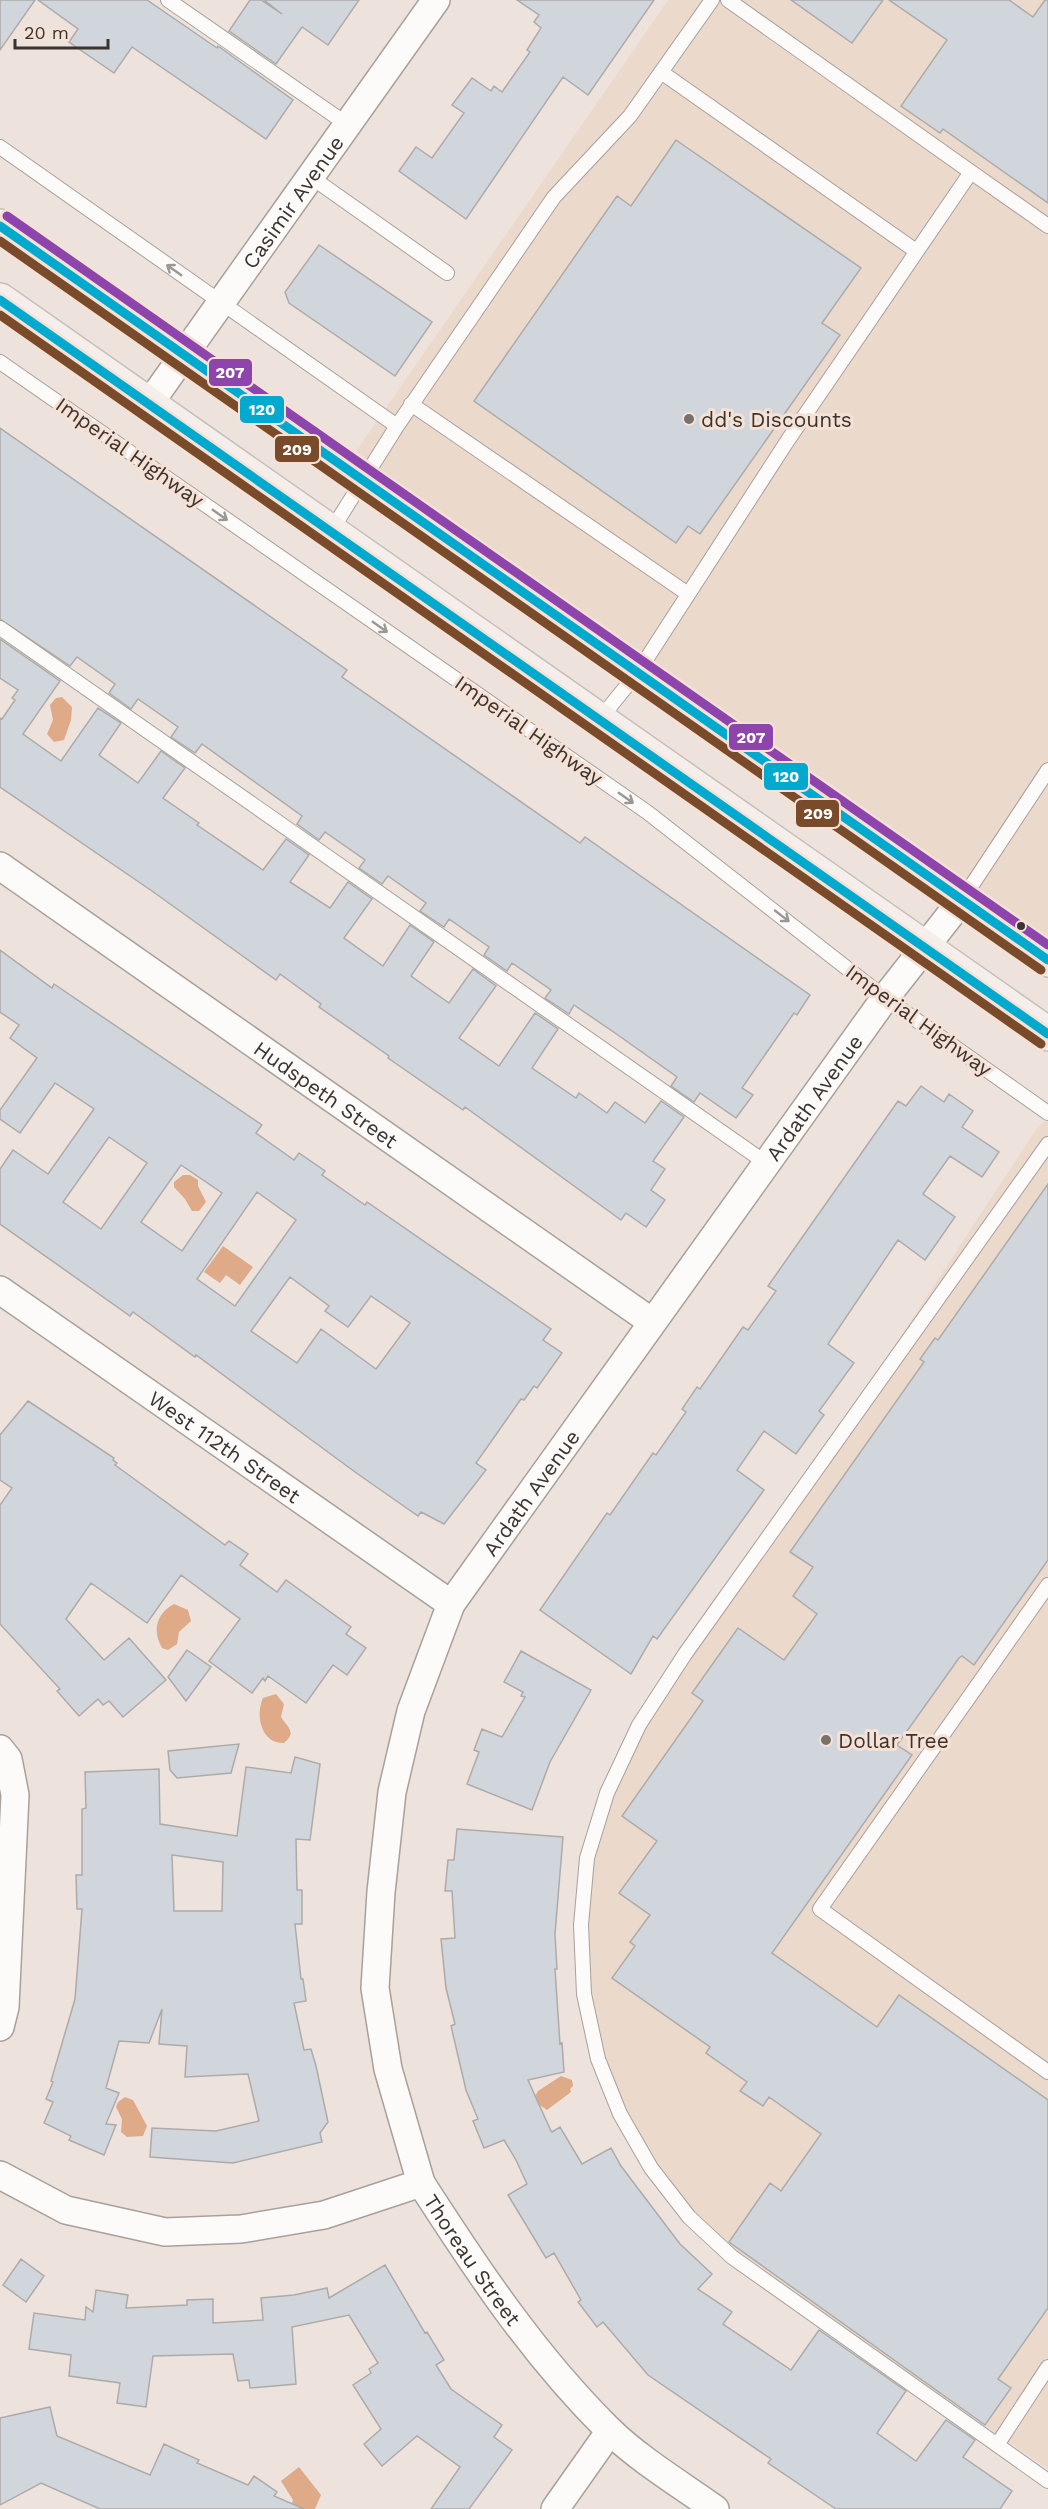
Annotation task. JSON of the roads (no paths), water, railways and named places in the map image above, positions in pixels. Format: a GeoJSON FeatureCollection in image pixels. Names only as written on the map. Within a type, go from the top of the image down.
{"type":"FeatureCollection","features":[{"type":"Feature","properties":{"kind":"main road"},"geometry":{"type":"LineString","coordinates":[[0,225],[1048,960]]}},
{"type":"Feature","properties":{"kind":"main road"},"geometry":{"type":"LineString","coordinates":[[0,300],[1048,1034]]}},
{"type":"Feature","properties":{"kind":"street","name":"Casimir Avenue"},"geometry":{"type":"LineString","coordinates":[[149,404],[436,0]]}},
{"type":"Feature","properties":{"kind":"street","name":"Hudspeth Street"},"geometry":{"type":"LineString","coordinates":[[0,866],[652,1322]]}},
{"type":"Feature","properties":{"kind":"street","name":"Ardath Avenue"},"geometry":{"type":"LineString","coordinates":[[421,2183],[388,2069],[375,1988],[381,1892],[392,1792],[411,1711],[451,1604],[885,998],[962,900]]}},
{"type":"Feature","properties":{"kind":"street","name":"West 112th Street"},"geometry":{"type":"LineString","coordinates":[[0,1290],[451,1604]]}},
{"type":"Feature","properties":{"kind":"street"},"geometry":{"type":"LineString","coordinates":[[0,1749],[8,1759],[15,1795],[5,2007],[0,2028]]}},
{"type":"Feature","properties":{"kind":"street","name":"Thoreau Street"},"geometry":{"type":"LineString","coordinates":[[0,2175],[66,2210],[165,2232],[241,2229],[324,2215],[421,2183],[479,2273],[528,2340],[610,2431],[715,2509]]}},
{"type":"Feature","properties":{"kind":"street"},"geometry":{"type":"LineString","coordinates":[[555,2509],[610,2431]]}},
{"type":"Feature","properties":{"kind":"lane"},"geometry":{"type":"LineString","coordinates":[[168,0],[348,125]]}},
{"type":"Feature","properties":{"kind":"lane"},"geometry":{"type":"LineString","coordinates":[[330,531],[411,405],[554,197],[630,116],[712,0]]}},
{"type":"Feature","properties":{"kind":"lane"},"geometry":{"type":"LineString","coordinates":[[728,0],[1048,226]]}},
{"type":"Feature","properties":{"kind":"lane"},"geometry":{"type":"LineString","coordinates":[[661,72],[916,251]]}},
{"type":"Feature","properties":{"kind":"lane"},"geometry":{"type":"LineString","coordinates":[[0,147],[397,426]]}},
{"type":"Feature","properties":{"kind":"lane"},"geometry":{"type":"LineString","coordinates":[[599,720],[638,672],[788,440],[970,172]]}},
{"type":"Feature","properties":{"kind":"lane"},"geometry":{"type":"LineString","coordinates":[[311,177],[447,273]]}},
{"type":"Feature","properties":{"kind":"lane","name":"Imperial Highway"},"geometry":{"type":"LineString","coordinates":[[0,362],[647,812],[885,998],[1048,1113]]}},
{"type":"Feature","properties":{"kind":"lane"},"geometry":{"type":"LineString","coordinates":[[411,405],[688,594]]}},
{"type":"Feature","properties":{"kind":"lane"},"geometry":{"type":"LineString","coordinates":[[0,628],[766,1163]]}},
{"type":"Feature","properties":{"kind":"lane"},"geometry":{"type":"LineString","coordinates":[[962,900],[1048,770]]}},
{"type":"Feature","properties":{"kind":"lane"},"geometry":{"type":"LineString","coordinates":[[1048,1143],[685,1654],[639,1725],[607,1793],[587,1858],[581,1925],[584,1994],[598,2059],[620,2114],[651,2168],[688,2217],[732,2257],[1048,2481]]}},
{"type":"Feature","properties":{"kind":"lane"},"geometry":{"type":"LineString","coordinates":[[1048,1585],[820,1909],[1048,2072]]}},
{"type":"Feature","properties":{"kind":"lane"},"geometry":{"type":"LineString","coordinates":[[998,2445],[1048,2367]]}},
{"type":"Feature","properties":{"kind":"place","name":"dd's Discounts"},"geometry":{"type":"Point","coordinates":[689,419]}},
{"type":"Feature","properties":{"kind":"place","name":"Dollar Tree"},"geometry":{"type":"Point","coordinates":[826,1740]}}]}
